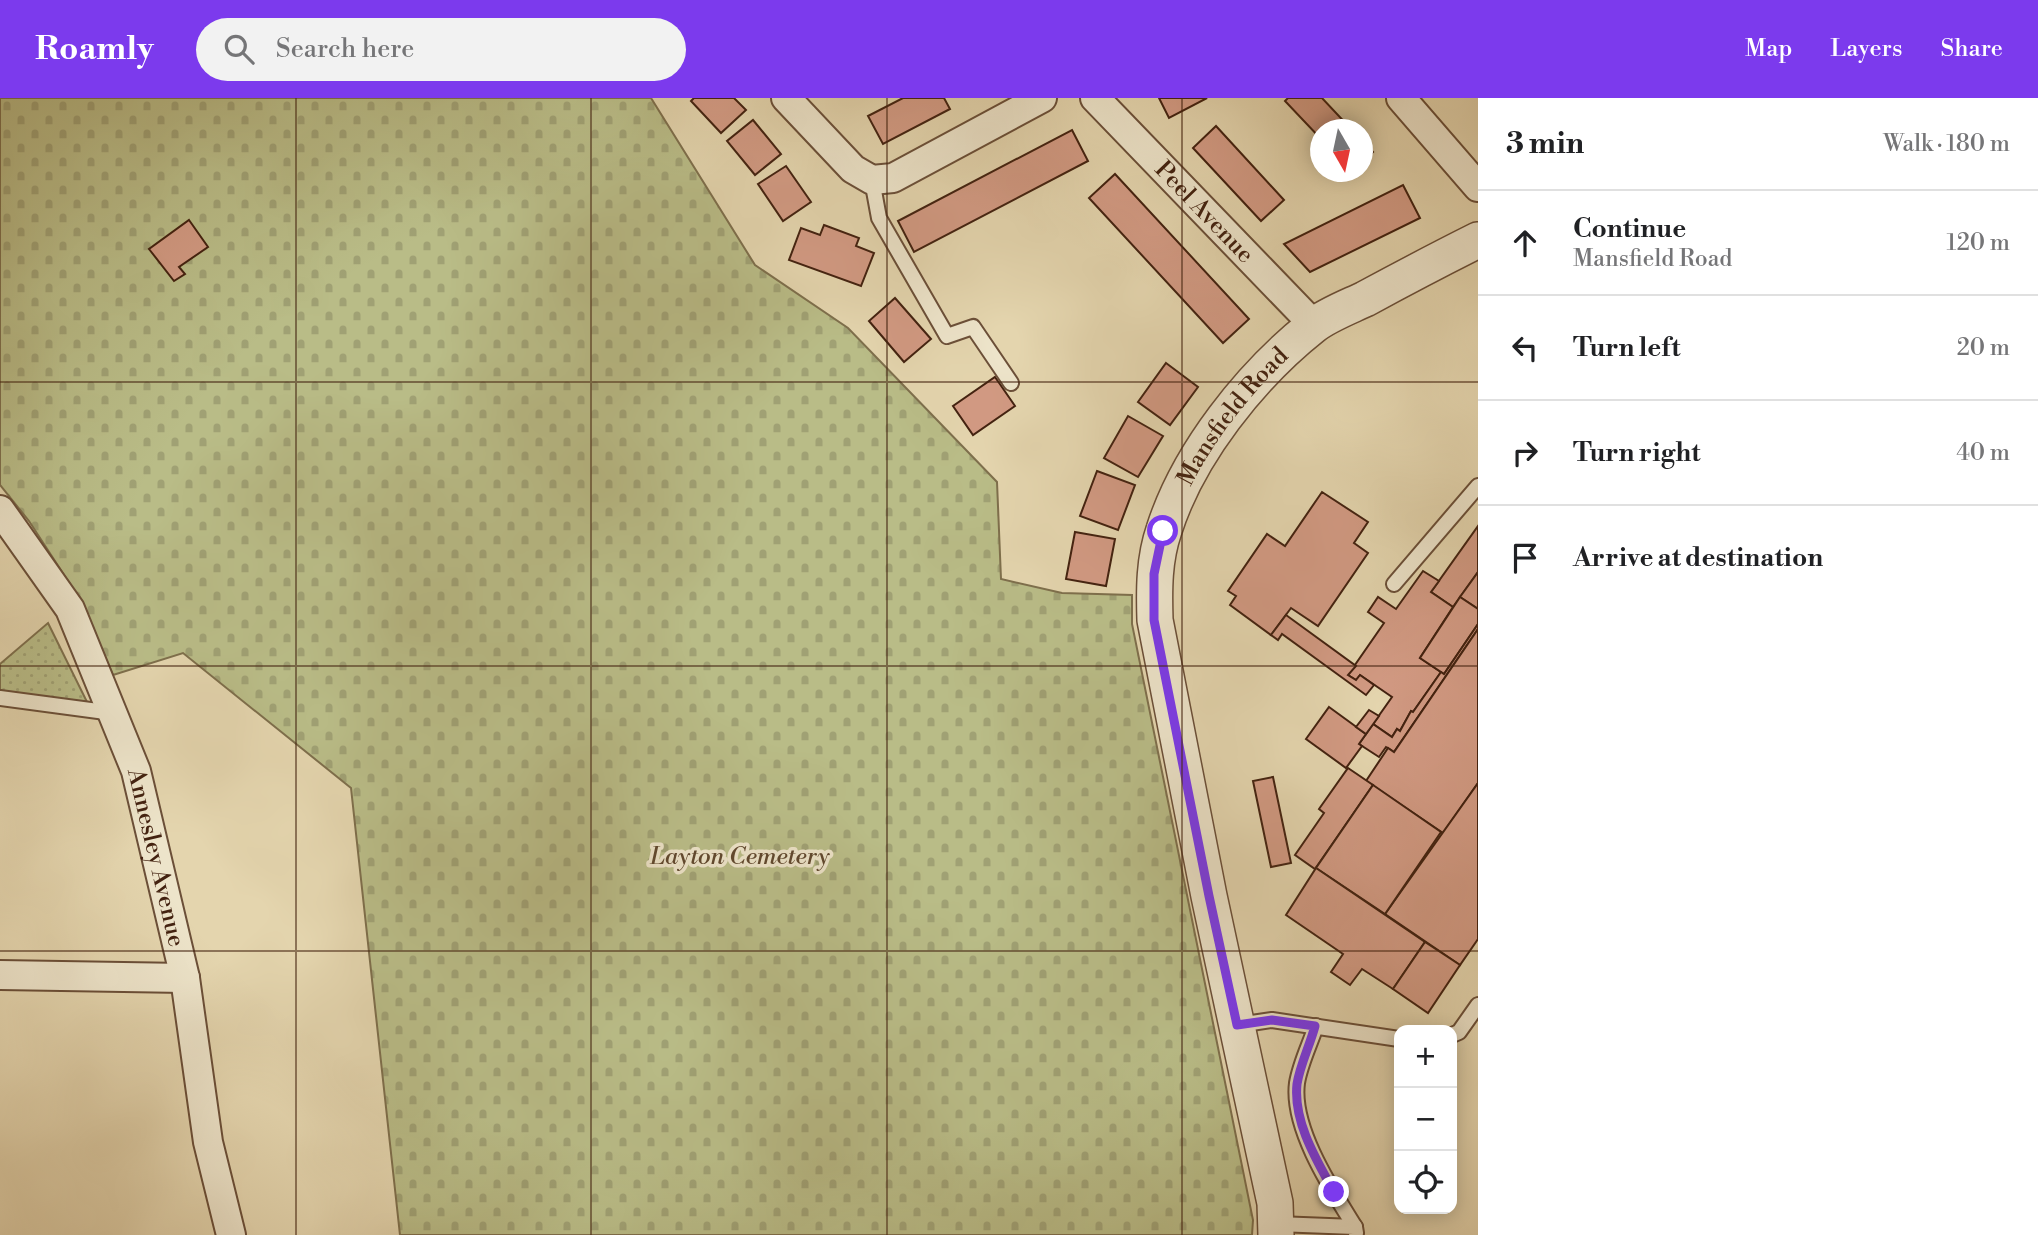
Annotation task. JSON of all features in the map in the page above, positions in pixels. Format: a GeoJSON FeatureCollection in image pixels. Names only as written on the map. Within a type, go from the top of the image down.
{"type":"FeatureCollection","features":[{"type":"Feature","properties":{"kind":"street"},"geometry":{"type":"LineString","coordinates":[[786,98],[853,169],[882,179],[1042,98]]}},
{"type":"Feature","properties":{"kind":"street","name":"Peel Avenue"},"geometry":{"type":"LineString","coordinates":[[1096,98],[1314,325]]}},
{"type":"Feature","properties":{"kind":"street"},"geometry":{"type":"LineString","coordinates":[[1401,98],[1478,187]]}},
{"type":"Feature","properties":{"kind":"street","name":"Mansfield Road"},"geometry":{"type":"LineString","coordinates":[[1275,1229],[1275,1203],[1209,896],[1154,620],[1154,574],[1163,531],[1179,491],[1203,448],[1234,406],[1272,364],[1314,325],[1478,240]]}},
{"type":"Feature","properties":{"kind":"street","name":"Annesley Avenue"},"geometry":{"type":"LineString","coordinates":[[0,510],[70,609],[136,771],[185,978],[208,1142],[231,1235]]}},
{"type":"Feature","properties":{"kind":"street"},"geometry":{"type":"LineString","coordinates":[[0,975],[185,978]]}},
{"type":"Feature","properties":{"kind":"lane"},"geometry":{"type":"LineString","coordinates":[[882,179],[879,218],[947,336],[973,327],[1011,383]]}},
{"type":"Feature","properties":{"kind":"lane"},"geometry":{"type":"LineString","coordinates":[[1394,584],[1478,486]]}},
{"type":"Feature","properties":{"kind":"lane"},"geometry":{"type":"LineString","coordinates":[[0,698],[114,713]]}},
{"type":"Feature","properties":{"kind":"lane"},"geometry":{"type":"LineString","coordinates":[[1457,1033],[1478,1004]]}},
{"type":"Feature","properties":{"kind":"lane"},"geometry":{"type":"LineString","coordinates":[[1237,1025],[1272,1020],[1394,1038]]}},
{"type":"Feature","properties":{"kind":"lane"},"geometry":{"type":"LineString","coordinates":[[1315,1026],[1297,1082],[1297,1096],[1306,1140],[1356,1231]]}},
{"type":"Feature","properties":{"kind":"lane"},"geometry":{"type":"LineString","coordinates":[[1275,1229],[1356,1231]]}},
{"type":"Feature","properties":{"kind":"green space","name":"Layton Cemetery"},"geometry":{"type":"Polygon","coordinates":[[[0,98],[651,98],[755,265],[848,328],[997,482],[1001,579],[1062,593],[1132,595],[1132,624],[1253,1220],[1252,1235],[400,1235],[351,788],[183,653],[113,675],[79,598],[29,521],[0,485],[0,98]]]}},
{"type":"Feature","properties":{"kind":"green space"},"geometry":{"type":"Polygon","coordinates":[[[48,623],[91,710],[0,698],[0,664],[48,623]]]}},
{"type":"Feature","properties":{"kind":"building"},"geometry":{"type":"Polygon","coordinates":[[[694,98],[734,98],[746,110],[721,133],[691,101],[694,98]]]}},
{"type":"Feature","properties":{"kind":"building"},"geometry":{"type":"Polygon","coordinates":[[[903,98],[944,98],[950,109],[883,144],[868,116],[903,98]]]}},
{"type":"Feature","properties":{"kind":"building"},"geometry":{"type":"Polygon","coordinates":[[[1159,98],[1207,98],[1169,118],[1159,98]]]}},
{"type":"Feature","properties":{"kind":"building"},"geometry":{"type":"Polygon","coordinates":[[[1288,98],[1322,98],[1342,119],[1310,119],[1310,127],[1285,101],[1288,98]]]}},
{"type":"Feature","properties":{"kind":"building"},"geometry":{"type":"Polygon","coordinates":[[[753,120],[781,154],[755,175],[727,141],[753,120]]]}},
{"type":"Feature","properties":{"kind":"building"},"geometry":{"type":"Polygon","coordinates":[[[1216,126],[1284,200],[1261,221],[1193,148],[1216,126]]]}},
{"type":"Feature","properties":{"kind":"building"},"geometry":{"type":"Polygon","coordinates":[[[1072,130],[1088,161],[914,252],[898,221],[1072,130]]]}},
{"type":"Feature","properties":{"kind":"building"},"geometry":{"type":"Polygon","coordinates":[[[786,166],[811,202],[783,221],[758,184],[786,166]]]}},
{"type":"Feature","properties":{"kind":"building"},"geometry":{"type":"Polygon","coordinates":[[[1115,174],[1249,319],[1223,343],[1089,198],[1115,174]]]}},
{"type":"Feature","properties":{"kind":"building"},"geometry":{"type":"Polygon","coordinates":[[[1403,185],[1420,218],[1310,272],[1284,244],[1403,185]]]}},
{"type":"Feature","properties":{"kind":"building"},"geometry":{"type":"Polygon","coordinates":[[[189,220],[208,247],[179,267],[185,274],[174,281],[149,249],[189,220]]]}},
{"type":"Feature","properties":{"kind":"building"},"geometry":{"type":"Polygon","coordinates":[[[824,225],[859,238],[856,246],[874,253],[861,286],[789,260],[801,228],[820,235],[824,225]]]}},
{"type":"Feature","properties":{"kind":"building"},"geometry":{"type":"Polygon","coordinates":[[[895,298],[931,339],[904,362],[869,321],[895,298]]]}},
{"type":"Feature","properties":{"kind":"building"},"geometry":{"type":"Polygon","coordinates":[[[1166,363],[1198,387],[1170,425],[1138,402],[1166,363]]]}},
{"type":"Feature","properties":{"kind":"building"},"geometry":{"type":"Polygon","coordinates":[[[995,377],[1015,406],[973,435],[953,406],[995,377]]]}},
{"type":"Feature","properties":{"kind":"building"},"geometry":{"type":"Polygon","coordinates":[[[1128,416],[1163,436],[1138,477],[1104,458],[1128,416]]]}},
{"type":"Feature","properties":{"kind":"building"},"geometry":{"type":"Polygon","coordinates":[[[1097,471],[1135,485],[1118,530],[1080,516],[1097,471]]]}},
{"type":"Feature","properties":{"kind":"building"},"geometry":{"type":"Polygon","coordinates":[[[1322,492],[1368,522],[1354,543],[1368,553],[1318,626],[1291,608],[1271,635],[1230,605],[1236,596],[1228,591],[1267,534],[1285,546],[1322,492]]]}},
{"type":"Feature","properties":{"kind":"building"},"geometry":{"type":"Polygon","coordinates":[[[1478,526],[1478,572],[1453,607],[1431,592],[1478,526]]]}},
{"type":"Feature","properties":{"kind":"building"},"geometry":{"type":"Polygon","coordinates":[[[1075,532],[1115,539],[1106,586],[1066,579],[1075,532]]]}},
{"type":"Feature","properties":{"kind":"building"},"geometry":{"type":"Polygon","coordinates":[[[1423,571],[1439,581],[1431,592],[1453,607],[1420,658],[1441,672],[1413,712],[1411,711],[1400,731],[1397,729],[1392,737],[1373,724],[1392,697],[1360,675],[1356,680],[1348,675],[1384,623],[1368,612],[1378,597],[1396,609],[1423,571]]]}},
{"type":"Feature","properties":{"kind":"building"},"geometry":{"type":"Polygon","coordinates":[[[1478,572],[1478,609],[1460,597],[1478,572]]]}},
{"type":"Feature","properties":{"kind":"building"},"geometry":{"type":"Polygon","coordinates":[[[1460,597],[1478,609],[1478,624],[1444,674],[1420,658],[1460,597]]]}},
{"type":"Feature","properties":{"kind":"building"},"geometry":{"type":"Polygon","coordinates":[[[1286,615],[1356,666],[1348,675],[1356,680],[1360,675],[1374,685],[1366,695],[1282,634],[1278,640],[1271,635],[1286,615]]]}},
{"type":"Feature","properties":{"kind":"building"},"geometry":{"type":"Polygon","coordinates":[[[1478,624],[1478,629],[1394,752],[1386,747],[1379,757],[1359,744],[1373,724],[1392,737],[1397,729],[1400,731],[1411,711],[1413,712],[1441,672],[1444,674],[1478,624]]]}},
{"type":"Feature","properties":{"kind":"building"},"geometry":{"type":"Polygon","coordinates":[[[1478,629],[1478,783],[1443,833],[1366,781],[1388,748],[1394,752],[1478,629]]]}},
{"type":"Feature","properties":{"kind":"building"},"geometry":{"type":"Polygon","coordinates":[[[1329,707],[1366,734],[1359,744],[1362,746],[1346,768],[1306,739],[1329,707]]]}},
{"type":"Feature","properties":{"kind":"building"},"geometry":{"type":"Polygon","coordinates":[[[1369,710],[1379,716],[1366,734],[1356,727],[1369,710]]]}},
{"type":"Feature","properties":{"kind":"building"},"geometry":{"type":"Polygon","coordinates":[[[1348,768],[1373,785],[1315,869],[1295,855],[1324,813],[1319,809],[1348,768]]]}},
{"type":"Feature","properties":{"kind":"building"},"geometry":{"type":"Polygon","coordinates":[[[1273,777],[1291,863],[1271,867],[1253,781],[1273,777]]]}},
{"type":"Feature","properties":{"kind":"building"},"geometry":{"type":"Polygon","coordinates":[[[1478,783],[1478,939],[1460,965],[1385,914],[1478,783]]]}},
{"type":"Feature","properties":{"kind":"building"},"geometry":{"type":"Polygon","coordinates":[[[1373,785],[1441,832],[1385,914],[1316,868],[1373,785]]]}},
{"type":"Feature","properties":{"kind":"building"},"geometry":{"type":"Polygon","coordinates":[[[1316,868],[1425,942],[1393,989],[1362,969],[1350,985],[1331,972],[1343,954],[1286,915],[1316,868]]]}},
{"type":"Feature","properties":{"kind":"building"},"geometry":{"type":"Polygon","coordinates":[[[1425,942],[1460,965],[1428,1013],[1393,989],[1425,942]]]}},
{"type":"Feature","properties":{"kind":"route"},"geometry":{"type":"LineString","coordinates":[[1163,531],[1154,574],[1154,620],[1237,1025],[1272,1020],[1315,1026],[1297,1082],[1297,1096],[1306,1140],[1334,1192]]}}]}
